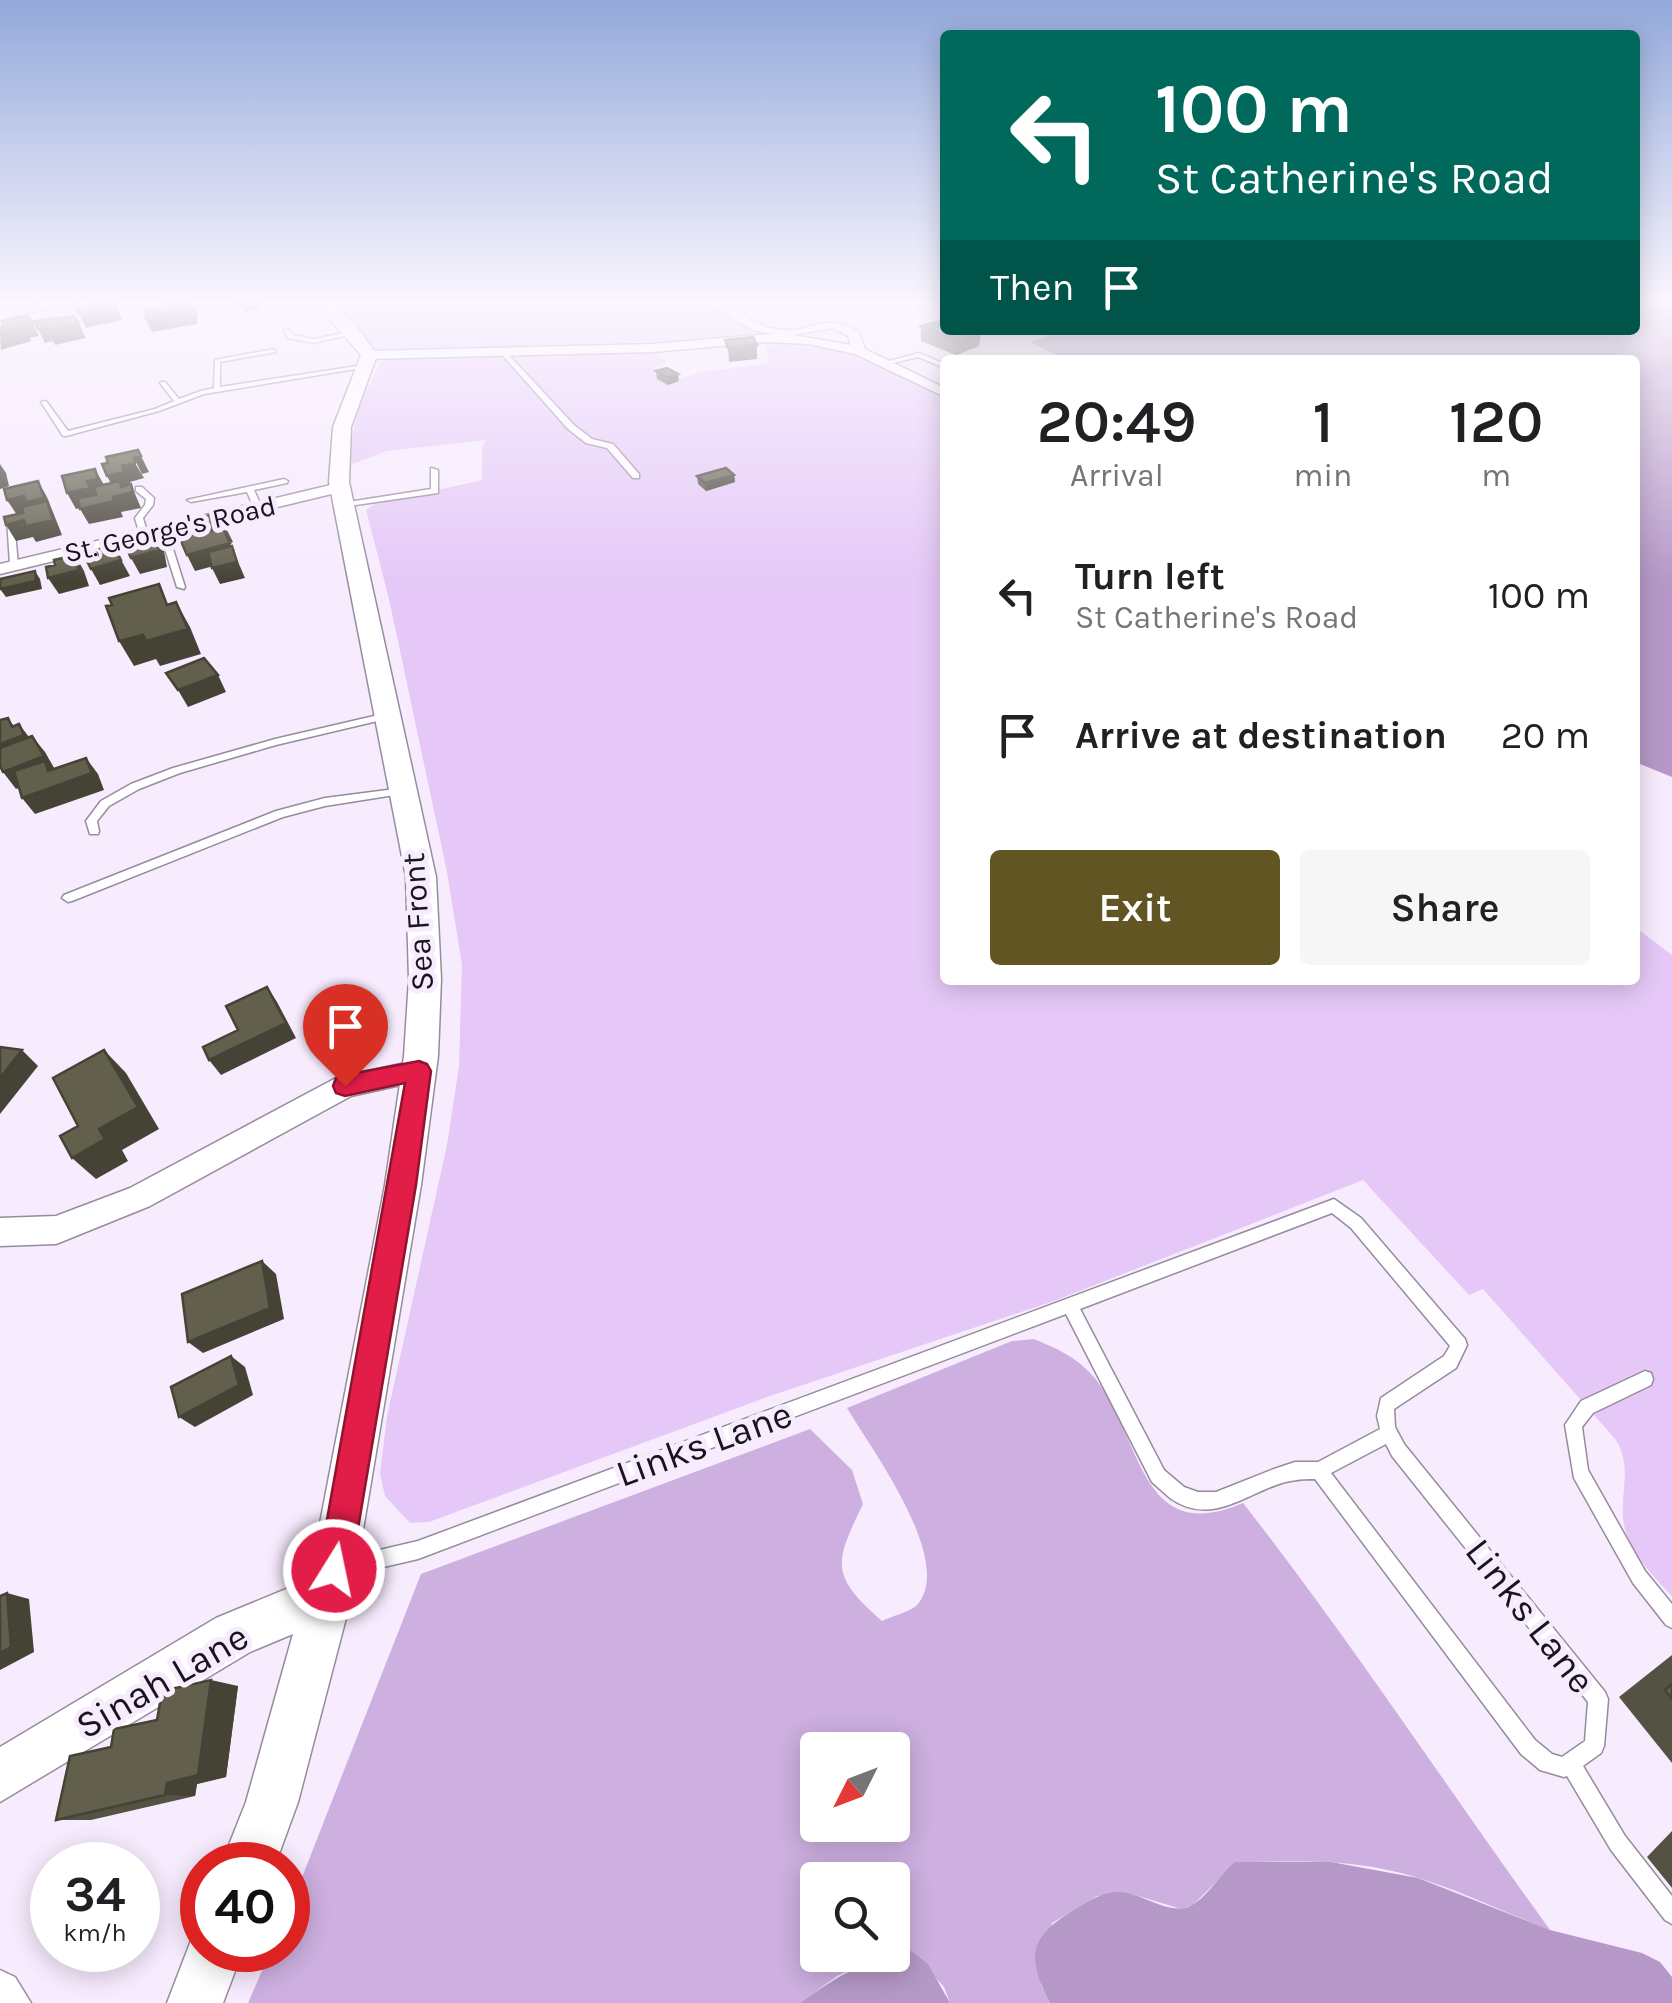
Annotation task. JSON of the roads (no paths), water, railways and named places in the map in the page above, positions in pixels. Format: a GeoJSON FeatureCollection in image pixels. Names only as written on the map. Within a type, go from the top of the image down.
{"type":"FeatureCollection","features":[{"type":"Feature","properties":{"kind":"street","name":"Sea Front"},"geometry":{"type":"LineString","coordinates":[[257,1842],[272,1802],[332,1583],[403,1185],[419,1071],[426,979],[422,877],[340,496],[336,457],[350,393]]}},
{"type":"Feature","properties":{"kind":"street","name":"St. George's Road"},"geometry":{"type":"LineString","coordinates":[[7,567],[258,508],[340,496]]}},
{"type":"Feature","properties":{"kind":"street"},"geometry":{"type":"LineString","coordinates":[[0,1232],[56,1230],[140,1198],[345,1086],[419,1071]]}},
{"type":"Feature","properties":{"kind":"street","name":"Sinah Lane"},"geometry":{"type":"LineString","coordinates":[[0,1776],[232,1635],[332,1583]]}},
{"type":"Feature","properties":{"kind":"street"},"geometry":{"type":"LineString","coordinates":[[195,2003],[207,1972]]}},
{"type":"Feature","properties":{"kind":"street"},"geometry":{"type":"LineString","coordinates":[[0,1992],[9,2003]]}},
{"type":"Feature","properties":{"kind":"lane"},"geometry":{"type":"LineString","coordinates":[[171,393],[178,402]]}},
{"type":"Feature","properties":{"kind":"lane"},"geometry":{"type":"LineString","coordinates":[[44,402],[66,434],[204,393]]}},
{"type":"Feature","properties":{"kind":"lane"},"geometry":{"type":"LineString","coordinates":[[541,393],[589,440],[610,446],[636,476]]}},
{"type":"Feature","properties":{"kind":"lane"},"geometry":{"type":"LineString","coordinates":[[340,496],[435,492],[434,470]]}},
{"type":"Feature","properties":{"kind":"lane"},"geometry":{"type":"LineString","coordinates":[[191,500],[284,481]]}},
{"type":"Feature","properties":{"kind":"lane"},"geometry":{"type":"LineString","coordinates":[[140,488],[150,498],[150,505],[139,518],[144,535]]}},
{"type":"Feature","properties":{"kind":"lane"},"geometry":{"type":"LineString","coordinates":[[250,489],[258,508]]}},
{"type":"Feature","properties":{"kind":"lane"},"geometry":{"type":"LineString","coordinates":[[7,567],[10,520]]}},
{"type":"Feature","properties":{"kind":"lane"},"geometry":{"type":"LineString","coordinates":[[163,530],[182,587]]}},
{"type":"Feature","properties":{"kind":"lane"},"geometry":{"type":"LineString","coordinates":[[94,830],[92,820],[100,804],[148,782],[233,750],[268,746],[387,716]]}},
{"type":"Feature","properties":{"kind":"lane"},"geometry":{"type":"LineString","coordinates":[[68,898],[280,814],[325,802],[404,792]]}},
{"type":"Feature","properties":{"kind":"lane","name":"Links Lane"},"geometry":{"type":"LineString","coordinates":[[332,1583],[1334,1206],[1356,1223],[1459,1345],[1450,1362],[1387,1404],[1384,1415],[1388,1433],[1598,1699],[1594,1746],[1570,1763]]}},
{"type":"Feature","properties":{"kind":"lane"},"geometry":{"type":"LineString","coordinates":[[1071,1307],[1158,1476],[1180,1497],[1209,1504],[1296,1468],[1319,1470],[1388,1433]]}},
{"type":"Feature","properties":{"kind":"lane"},"geometry":{"type":"LineString","coordinates":[[1646,1379],[1587,1406],[1573,1425],[1580,1472],[1638,1577],[1672,1619]]}},
{"type":"Feature","properties":{"kind":"lane"},"geometry":{"type":"LineString","coordinates":[[1319,1470],[1528,1747],[1546,1763],[1564,1767],[1570,1763],[1618,1843],[1672,1913]]}}]}
